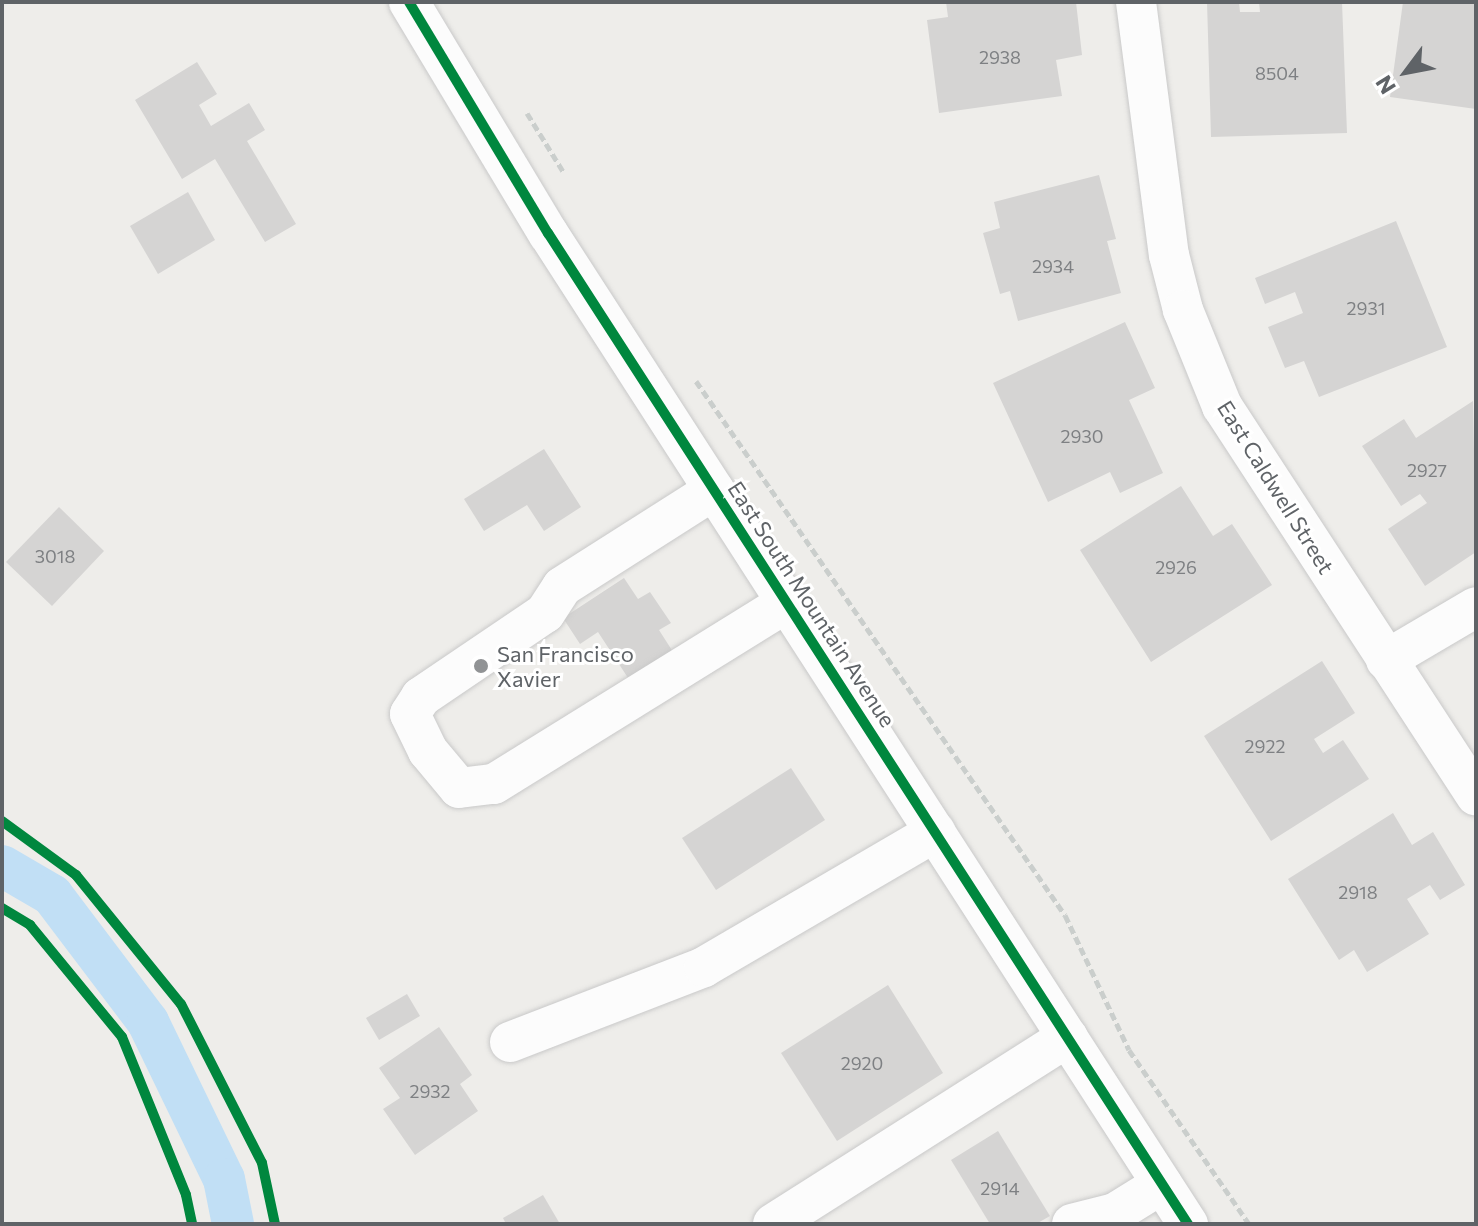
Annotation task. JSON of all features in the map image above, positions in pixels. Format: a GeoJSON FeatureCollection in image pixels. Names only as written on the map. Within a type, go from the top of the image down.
{"type":"FeatureCollection","features":[{"type":"Feature","properties":{"kind":"street","name":"East South Mountain Avenue"},"geometry":{"type":"LineString","coordinates":[[409,2],[548,233],[1188,1224]]}},
{"type":"Feature","properties":{"kind":"street","name":"East Caldwell Street"},"geometry":{"type":"LineString","coordinates":[[1136,2],[1169,255],[1183,310],[1222,406],[1476,796]]}},
{"type":"Feature","properties":{"kind":"street"},"geometry":{"type":"LineString","coordinates":[[714,490],[562,587],[545,613],[421,697],[410,714],[428,751],[459,788],[494,784],[787,602]]}},
{"type":"Feature","properties":{"kind":"street"},"geometry":{"type":"LineString","coordinates":[[1386,660],[1476,607]]}},
{"type":"Feature","properties":{"kind":"street"},"geometry":{"type":"LineString","coordinates":[[510,1042],[704,967],[935,832]]}},
{"type":"Feature","properties":{"kind":"street"},"geometry":{"type":"LineString","coordinates":[[773,1224],[1068,1037]]}},
{"type":"Feature","properties":{"kind":"street"},"geometry":{"type":"LineString","coordinates":[[1072,1224],[1115,1213],[1162,1184]]}},
{"type":"Feature","properties":{"kind":"path"},"geometry":{"type":"LineString","coordinates":[[521,104],[567,179]]}},
{"type":"Feature","properties":{"kind":"path"},"geometry":{"type":"LineString","coordinates":[[691,373],[1065,915],[1129,1050],[1249,1224]]}},
{"type":"Feature","properties":{"kind":"building"},"geometry":{"type":"Polygon","coordinates":[[[946,2],[1076,2],[1082,55],[1056,60],[1062,96],[939,113],[927,20],[948,17],[946,2]]]}},
{"type":"Feature","properties":{"kind":"building"},"geometry":{"type":"Polygon","coordinates":[[[1207,2],[1239,2],[1240,12],[1260,12],[1259,2],[1342,2],[1347,133],[1211,137],[1207,2]]]}},
{"type":"Feature","properties":{"kind":"building"},"geometry":{"type":"Polygon","coordinates":[[[1403,2],[1476,2],[1476,109],[1390,97],[1403,2]]]}},
{"type":"Feature","properties":{"kind":"building"},"geometry":{"type":"Polygon","coordinates":[[[197,62],[217,94],[199,105],[211,126],[249,103],[265,130],[247,141],[296,224],[265,242],[215,159],[182,179],[135,100],[197,62]]]}},
{"type":"Feature","properties":{"kind":"building"},"geometry":{"type":"Polygon","coordinates":[[[1099,175],[1116,239],[1107,241],[1121,293],[1018,321],[1010,291],[1000,294],[983,233],[1000,228],[994,202],[1099,175]]]}},
{"type":"Feature","properties":{"kind":"building"},"geometry":{"type":"Polygon","coordinates":[[[188,192],[215,240],[158,274],[130,226],[188,192]]]}},
{"type":"Feature","properties":{"kind":"building"},"geometry":{"type":"Polygon","coordinates":[[[1396,221],[1447,347],[1319,397],[1304,361],[1285,368],[1268,327],[1303,313],[1295,292],[1265,304],[1255,278],[1396,221]]]}},
{"type":"Feature","properties":{"kind":"building"},"geometry":{"type":"Polygon","coordinates":[[[1125,322],[1155,388],[1129,400],[1163,473],[1120,493],[1110,472],[1048,502],[993,383],[1125,322]]]}},
{"type":"Feature","properties":{"kind":"building"},"geometry":{"type":"Polygon","coordinates":[[[1473,401],[1476,552],[1425,586],[1388,529],[1427,503],[1420,494],[1401,506],[1362,446],[1404,419],[1416,438],[1473,401]]]}},
{"type":"Feature","properties":{"kind":"building"},"geometry":{"type":"Polygon","coordinates":[[[544,449],[581,507],[544,531],[527,505],[484,531],[464,499],[544,449]]]}},
{"type":"Feature","properties":{"kind":"building"},"geometry":{"type":"Polygon","coordinates":[[[1181,486],[1213,536],[1232,524],[1272,585],[1151,662],[1080,550],[1181,486]]]}},
{"type":"Feature","properties":{"kind":"building"},"geometry":{"type":"Polygon","coordinates":[[[59,507],[104,551],[52,606],[6,562],[59,507]]]}},
{"type":"Feature","properties":{"kind":"building"},"geometry":{"type":"Polygon","coordinates":[[[624,578],[638,599],[650,592],[671,623],[659,630],[675,655],[632,684],[598,632],[580,644],[563,618],[624,578]]]}},
{"type":"Feature","properties":{"kind":"building"},"geometry":{"type":"Polygon","coordinates":[[[1322,661],[1355,713],[1314,739],[1323,753],[1343,740],[1369,779],[1271,841],[1204,736],[1322,661]]]}},
{"type":"Feature","properties":{"kind":"building"},"geometry":{"type":"Polygon","coordinates":[[[791,768],[825,820],[716,890],[682,838],[791,768]]]}},
{"type":"Feature","properties":{"kind":"building"},"geometry":{"type":"Polygon","coordinates":[[[1393,813],[1412,845],[1433,832],[1465,885],[1440,900],[1430,885],[1407,899],[1429,934],[1367,972],[1354,950],[1339,960],[1288,879],[1393,813]]]}},
{"type":"Feature","properties":{"kind":"building"},"geometry":{"type":"Polygon","coordinates":[[[888,985],[943,1073],[837,1141],[781,1053],[888,985]]]}},
{"type":"Feature","properties":{"kind":"building"},"geometry":{"type":"Polygon","coordinates":[[[407,994],[420,1016],[379,1040],[366,1018],[407,994]]]}},
{"type":"Feature","properties":{"kind":"building"},"geometry":{"type":"Polygon","coordinates":[[[439,1027],[472,1075],[460,1084],[478,1111],[415,1155],[383,1109],[400,1098],[379,1068],[439,1027]]]}},
{"type":"Feature","properties":{"kind":"building"},"geometry":{"type":"Polygon","coordinates":[[[998,1131],[1050,1216],[1036,1224],[990,1224],[951,1160],[998,1131]]]}},
{"type":"Feature","properties":{"kind":"building"},"geometry":{"type":"Polygon","coordinates":[[[543,1195],[560,1224],[506,1224],[503,1218],[543,1195]]]}},
{"type":"Feature","properties":{"kind":"waterway"},"geometry":{"type":"LineString","coordinates":[[2,866],[52,895],[148,1022],[224,1179],[233,1224]]}},
{"type":"Feature","properties":{"kind":"cycle path"},"geometry":{"type":"LineString","coordinates":[[409,2],[548,233],[1188,1224]]}},
{"type":"Feature","properties":{"kind":"cycle path"},"geometry":{"type":"LineString","coordinates":[[2,821],[76,875],[181,1004],[262,1163],[275,1224]]}},
{"type":"Feature","properties":{"kind":"cycle path"},"geometry":{"type":"LineString","coordinates":[[2,908],[30,925],[122,1037],[186,1195],[192,1224]]}},
{"type":"Feature","properties":{"kind":"place","name":"San Francisco Xavier"},"geometry":{"type":"Point","coordinates":[481,666]}}]}
